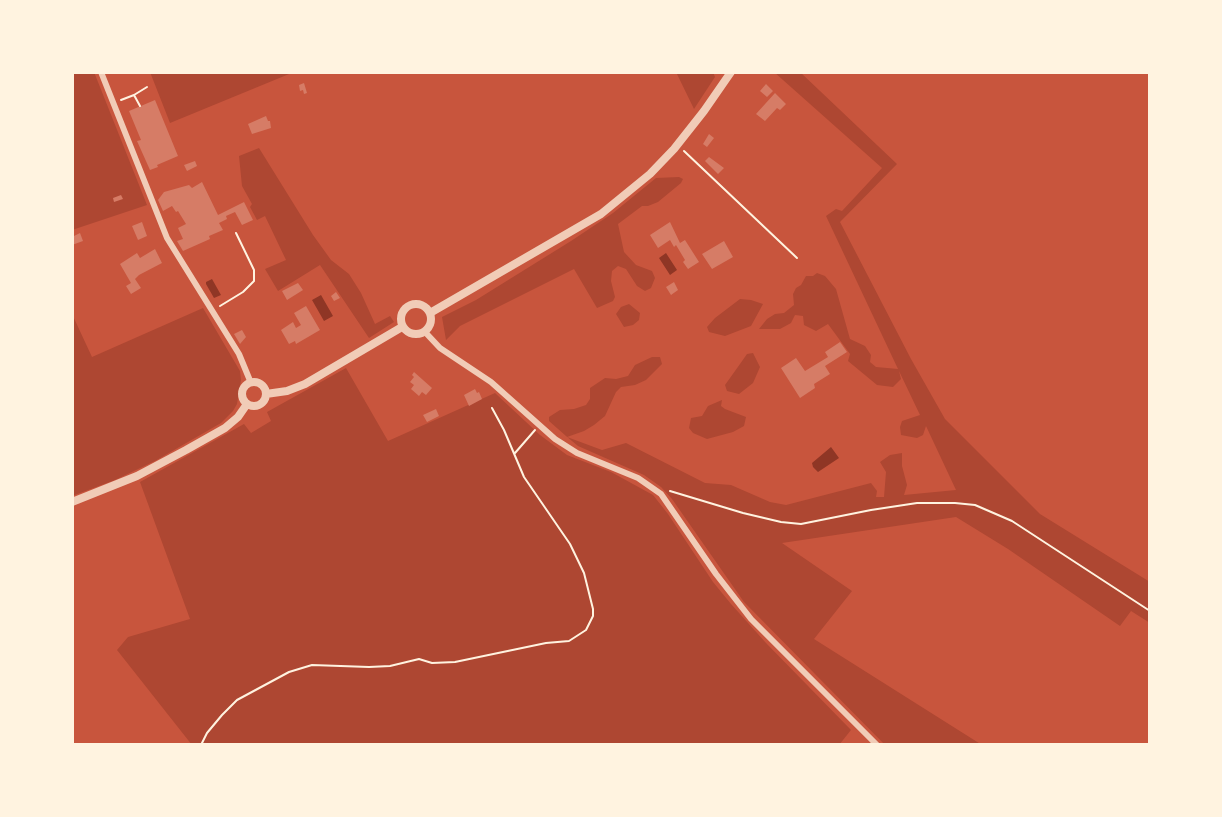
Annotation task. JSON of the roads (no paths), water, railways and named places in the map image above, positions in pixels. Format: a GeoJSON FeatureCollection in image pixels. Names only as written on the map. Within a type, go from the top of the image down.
{"type":"FeatureCollection","features":[{"type":"Feature","properties":{"kind":"street"},"geometry":{"type":"LineString","coordinates":[[101,72],[167,238],[239,354],[251,383]]}},
{"type":"Feature","properties":{"kind":"street"},"geometry":{"type":"LineString","coordinates":[[430,313],[601,214],[650,174],[678,145],[731,72]]}},
{"type":"Feature","properties":{"kind":"street"},"geometry":{"type":"LineString","coordinates":[[422,305],[430,313],[431,323],[425,332],[415,335],[402,327],[401,316],[406,307],[422,305]]}},
{"type":"Feature","properties":{"kind":"street"},"geometry":{"type":"LineString","coordinates":[[266,394],[287,391],[305,384],[402,327]]}},
{"type":"Feature","properties":{"kind":"street"},"geometry":{"type":"LineString","coordinates":[[425,332],[440,348],[491,382],[538,426],[565,446],[638,478],[661,494],[716,574],[751,619],[878,745]]}},
{"type":"Feature","properties":{"kind":"street"},"geometry":{"type":"LineString","coordinates":[[251,383],[260,384],[266,394],[262,403],[252,406],[244,400],[243,390],[251,383]]}},
{"type":"Feature","properties":{"kind":"street"},"geometry":{"type":"LineString","coordinates":[[72,502],[137,476],[196,445],[233,422],[248,404]]}}]}
